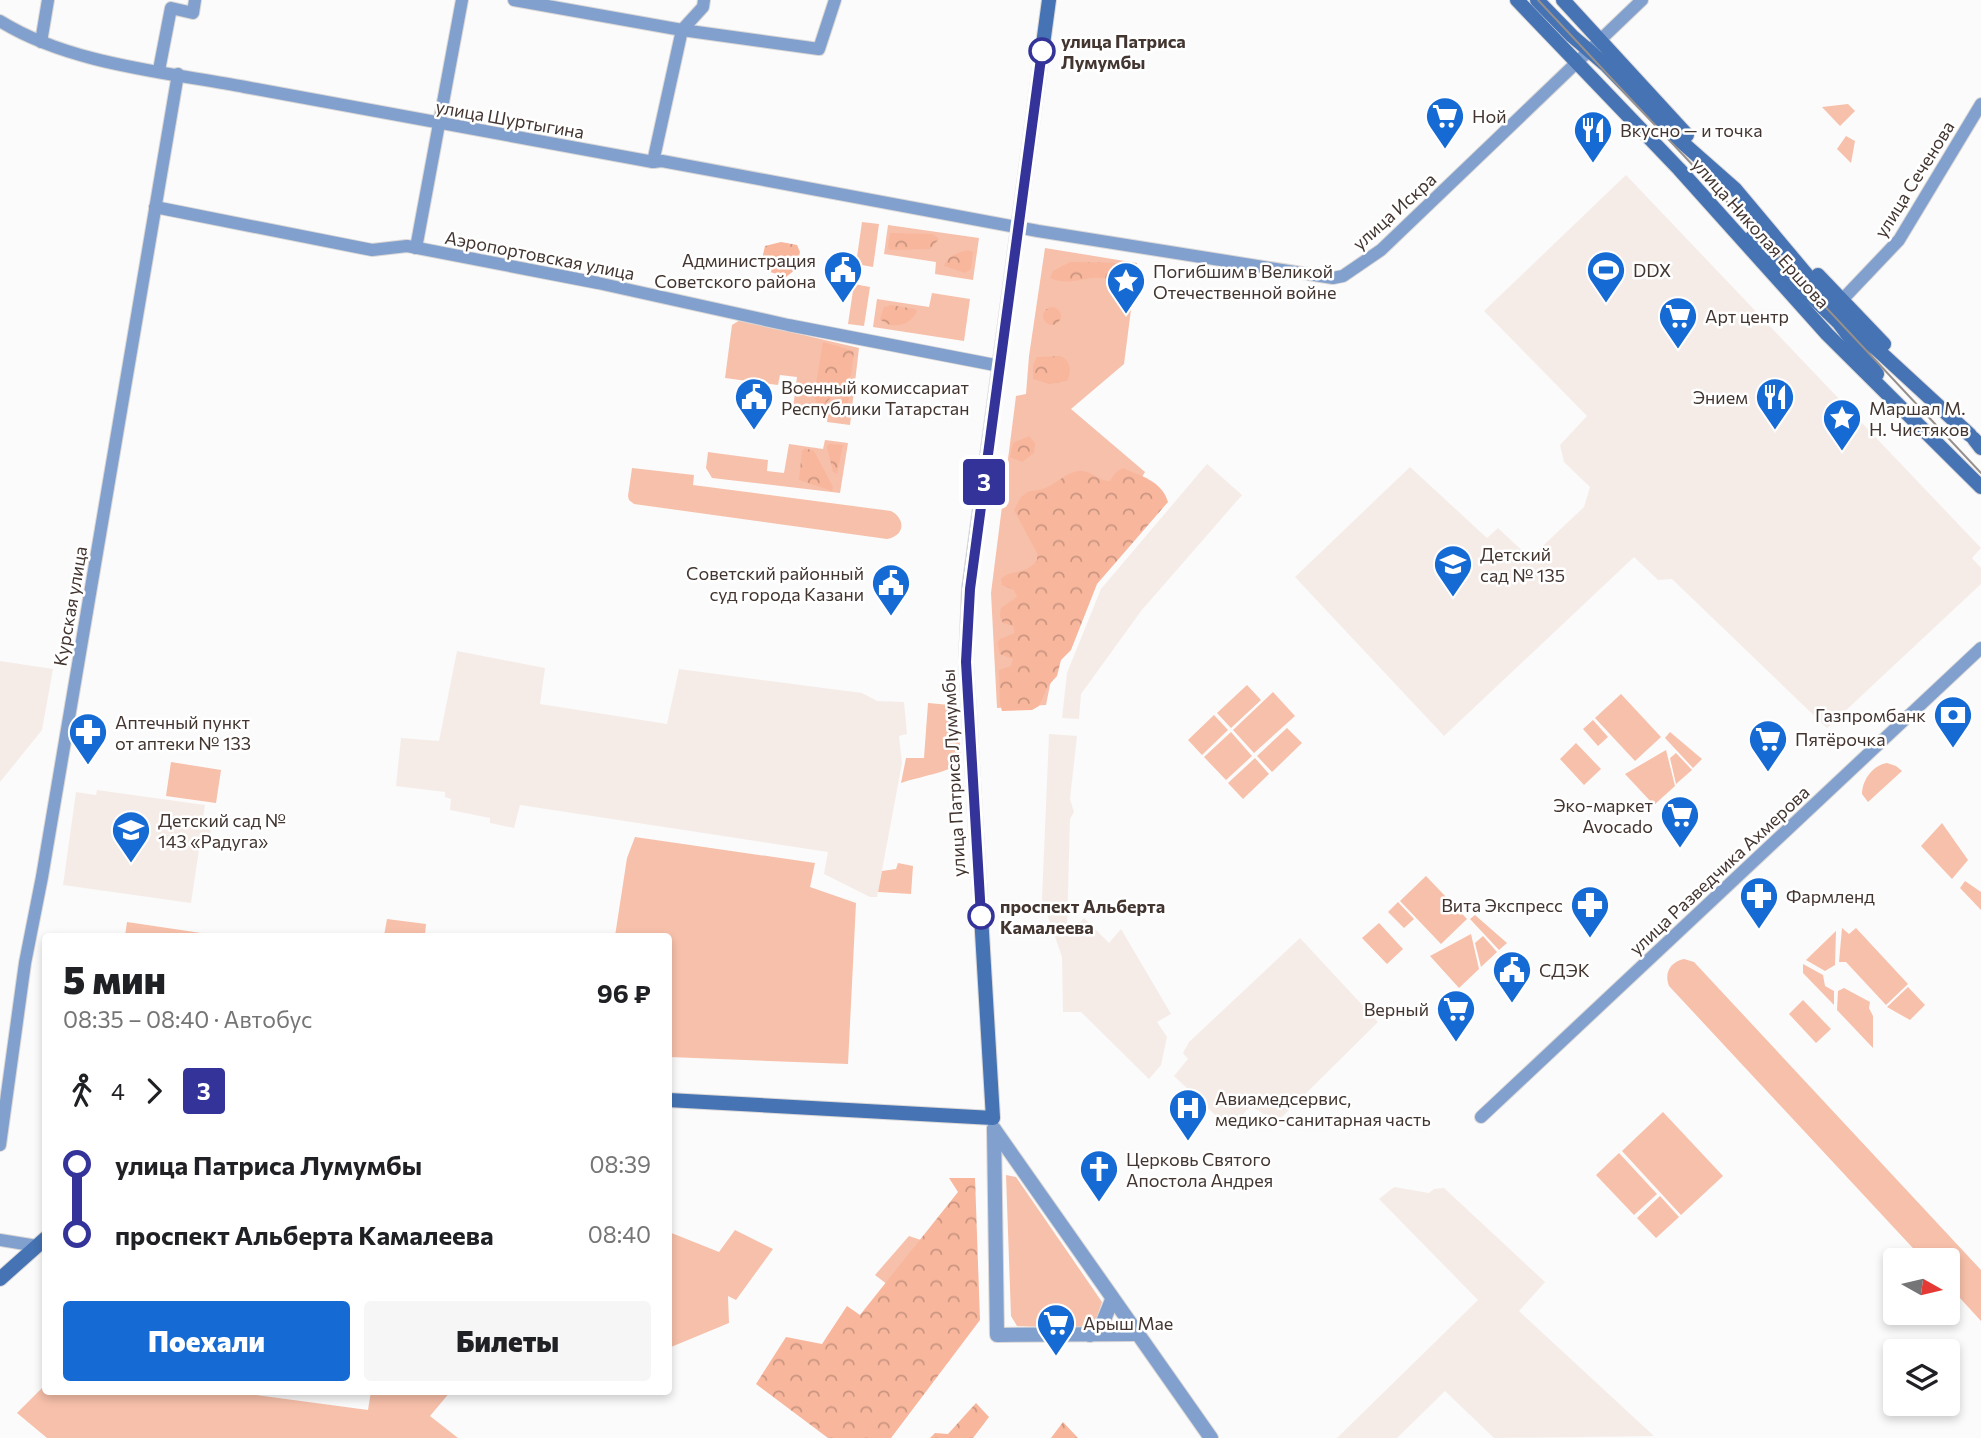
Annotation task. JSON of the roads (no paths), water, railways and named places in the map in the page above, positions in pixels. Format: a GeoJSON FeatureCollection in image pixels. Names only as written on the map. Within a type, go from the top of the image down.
{"type":"FeatureCollection","features":[{"type":"Feature","properties":{"kind":"main road","name":"улица Патриса Лумумбы"},"geometry":{"type":"LineString","coordinates":[[994,1124],[966,662],[970,589],[1049,0]]}},
{"type":"Feature","properties":{"kind":"main road","name":"улица Николая Ершова"},"geometry":{"type":"LineString","coordinates":[[1517,0],[1679,169]]}},
{"type":"Feature","properties":{"kind":"main road"},"geometry":{"type":"LineString","coordinates":[[1537,0],[1607,66],[1676,137],[1735,189],[1843,318],[1976,442]]}},
{"type":"Feature","properties":{"kind":"main road"},"geometry":{"type":"LineString","coordinates":[[1554,0],[1589,51],[1679,169],[1839,323],[1908,414],[1981,487]]}},
{"type":"Feature","properties":{"kind":"main road","name":"улица Николая Ершова"},"geometry":{"type":"LineString","coordinates":[[1563,0],[1735,189],[1976,442]]}},
{"type":"Feature","properties":{"kind":"main road"},"geometry":{"type":"LineString","coordinates":[[672,1100],[994,1124]]}},
{"type":"Feature","properties":{"kind":"main road"},"geometry":{"type":"LineString","coordinates":[[0,1279],[41,1242]]}},
{"type":"Feature","properties":{"kind":"street"},"geometry":{"type":"LineString","coordinates":[[41,42],[48,0]]}},
{"type":"Feature","properties":{"kind":"street"},"geometry":{"type":"LineString","coordinates":[[159,71],[171,8],[193,13],[195,0]]}},
{"type":"Feature","properties":{"kind":"street"},"geometry":{"type":"LineString","coordinates":[[416,248],[462,0]]}},
{"type":"Feature","properties":{"kind":"street"},"geometry":{"type":"LineString","coordinates":[[514,0],[682,30],[819,49],[835,0]]}},
{"type":"Feature","properties":{"kind":"street"},"geometry":{"type":"LineString","coordinates":[[653,162],[682,30],[703,7],[704,0]]}},
{"type":"Feature","properties":{"kind":"street","name":"улица Искра"},"geometry":{"type":"LineString","coordinates":[[1020,228],[1306,274],[1333,278],[1343,276],[1381,250],[1642,0]]}},
{"type":"Feature","properties":{"kind":"street","name":"улица Шуртыгина"},"geometry":{"type":"LineString","coordinates":[[0,21],[23,35],[80,56],[439,124],[653,162],[662,161],[1020,228]]}},
{"type":"Feature","properties":{"kind":"street","name":"Курская улица"},"geometry":{"type":"LineString","coordinates":[[0,1145],[25,963],[177,74]]}},
{"type":"Feature","properties":{"kind":"street","name":"улица Сеченова"},"geometry":{"type":"LineString","coordinates":[[1842,300],[1899,240],[1981,104]]}},
{"type":"Feature","properties":{"kind":"street","name":"Аэропортовская улица"},"geometry":{"type":"LineString","coordinates":[[155,207],[372,250],[402,246],[416,248],[1000,366]]}},
{"type":"Feature","properties":{"kind":"street","name":"улица Разведчика Ахмерова"},"geometry":{"type":"LineString","coordinates":[[1481,1117],[1981,648]]}},
{"type":"Feature","properties":{"kind":"street"},"geometry":{"type":"LineString","coordinates":[[994,1124],[1112,1300],[1211,1438]]}},
{"type":"Feature","properties":{"kind":"street","name":"улица Патриса Лумумбы"},"geometry":{"type":"LineString","coordinates":[[994,1124],[997,1335],[1136,1334]]}},
{"type":"Feature","properties":{"kind":"street"},"geometry":{"type":"LineString","coordinates":[[0,1240],[41,1242]]}},
{"type":"Feature","properties":{"kind":"street"},"geometry":{"type":"LineString","coordinates":[[1090,1335],[1103,1322],[1112,1300]]}},
{"type":"Feature","properties":{"kind":"tram line"},"geometry":{"type":"LineString","coordinates":[[1538,0],[1981,473]]}},
{"type":"Feature","properties":{"kind":"place","name":"улица Патриса Лумумбы"},"geometry":{"type":"Point","coordinates":[1042,51]}},
{"type":"Feature","properties":{"kind":"place","name":"Ной"},"geometry":{"type":"Point","coordinates":[1445,150]}},
{"type":"Feature","properties":{"kind":"place","name":"Вкусно — и точка"},"geometry":{"type":"Point","coordinates":[1593,164]}},
{"type":"Feature","properties":{"kind":"place","name":"Администрация Советского района"},"geometry":{"type":"Point","coordinates":[843,304]}},
{"type":"Feature","properties":{"kind":"place","name":"DDX"},"geometry":{"type":"Point","coordinates":[1606,304]}},
{"type":"Feature","properties":{"kind":"place","name":"Погибшим в Великой Отечественной войне"},"geometry":{"type":"Point","coordinates":[1126,315]}},
{"type":"Feature","properties":{"kind":"place","name":"Арт центр"},"geometry":{"type":"Point","coordinates":[1678,350]}},
{"type":"Feature","properties":{"kind":"place","name":"Военный комиссариат Республики Татарстан"},"geometry":{"type":"Point","coordinates":[754,431]}},
{"type":"Feature","properties":{"kind":"place","name":"Энием"},"geometry":{"type":"Point","coordinates":[1775,431]}},
{"type":"Feature","properties":{"kind":"place","name":"Маршал М. Н. Чистяков"},"geometry":{"type":"Point","coordinates":[1842,452]}},
{"type":"Feature","properties":{"kind":"place","name":"Детский сад № 135"},"geometry":{"type":"Point","coordinates":[1453,598]}},
{"type":"Feature","properties":{"kind":"place","name":"Советский районный суд города Казани"},"geometry":{"type":"Point","coordinates":[891,617]}},
{"type":"Feature","properties":{"kind":"place","name":"Газпромбанк"},"geometry":{"type":"Point","coordinates":[1953,749]}},
{"type":"Feature","properties":{"kind":"place","name":"Аптечный пункт от аптеки № 133"},"geometry":{"type":"Point","coordinates":[88,766]}},
{"type":"Feature","properties":{"kind":"place","name":"Пятёрочка"},"geometry":{"type":"Point","coordinates":[1768,773]}},
{"type":"Feature","properties":{"kind":"place","name":"Эко-маркет Avocado"},"geometry":{"type":"Point","coordinates":[1680,849]}},
{"type":"Feature","properties":{"kind":"place","name":"Детский сад № 143 «Радуга»"},"geometry":{"type":"Point","coordinates":[131,864]}},
{"type":"Feature","properties":{"kind":"place","name":"проспект Альберта Камалеева"},"geometry":{"type":"Point","coordinates":[981,916]}},
{"type":"Feature","properties":{"kind":"place","name":"Фармленд"},"geometry":{"type":"Point","coordinates":[1759,930]}},
{"type":"Feature","properties":{"kind":"place","name":"Вита Экспресс"},"geometry":{"type":"Point","coordinates":[1590,939]}},
{"type":"Feature","properties":{"kind":"place","name":"СДЭК"},"geometry":{"type":"Point","coordinates":[1512,1004]}},
{"type":"Feature","properties":{"kind":"place","name":"Верный"},"geometry":{"type":"Point","coordinates":[1456,1043]}},
{"type":"Feature","properties":{"kind":"place","name":"Авиамедсервис, медико-санитарная часть"},"geometry":{"type":"Point","coordinates":[1188,1142]}},
{"type":"Feature","properties":{"kind":"place","name":"Церковь Святого Апостола Андрея"},"geometry":{"type":"Point","coordinates":[1099,1203]}},
{"type":"Feature","properties":{"kind":"place","name":"Арыш Мае"},"geometry":{"type":"Point","coordinates":[1056,1357]}}]}
